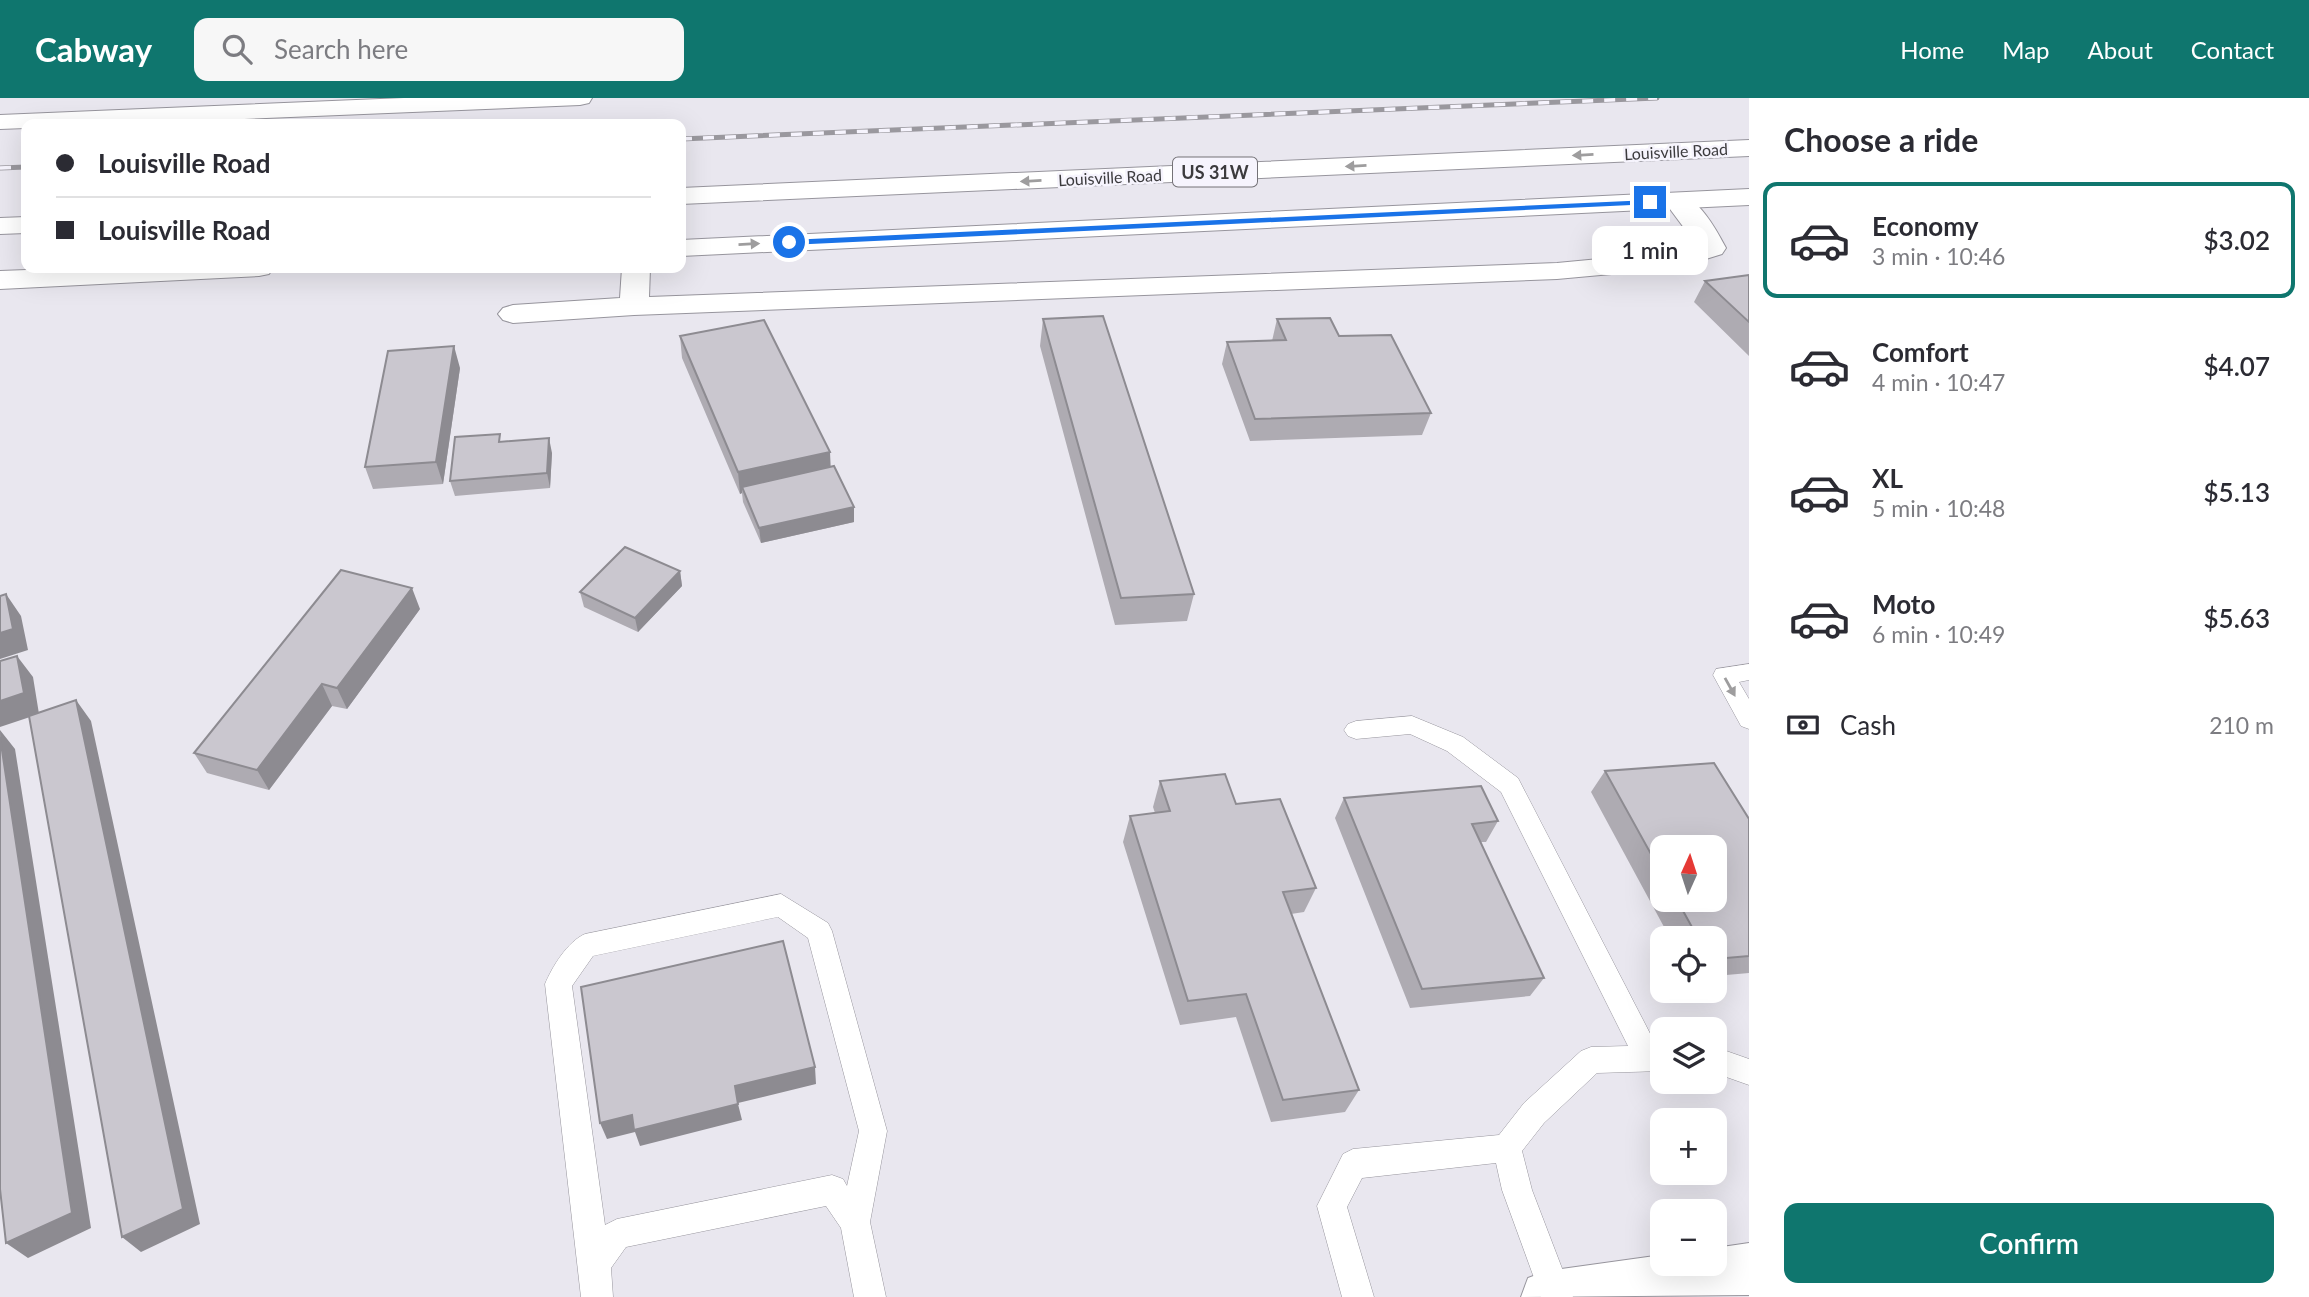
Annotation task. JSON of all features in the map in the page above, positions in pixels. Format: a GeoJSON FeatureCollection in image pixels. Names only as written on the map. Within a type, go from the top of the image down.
{"type":"FeatureCollection","features":[{"type":"Feature","properties":{"kind":"main road"},"geometry":{"type":"LineString","coordinates":[[72,119],[580,98]]}},
{"type":"Feature","properties":{"kind":"main road"},"geometry":{"type":"LineString","coordinates":[[0,122],[21,121]]}},
{"type":"Feature","properties":{"kind":"main road","name":"Louisville Road"},"geometry":{"type":"LineString","coordinates":[[686,196],[1749,148]]}},
{"type":"Feature","properties":{"kind":"main road"},"geometry":{"type":"LineString","coordinates":[[686,247],[1749,197]]}},
{"type":"Feature","properties":{"kind":"main road"},"geometry":{"type":"LineString","coordinates":[[513,314],[634,306],[1557,271],[1677,260],[1712,248],[1704,232],[1677,201]]}},
{"type":"Feature","properties":{"kind":"main road"},"geometry":{"type":"LineString","coordinates":[[0,226],[21,225]]}},
{"type":"Feature","properties":{"kind":"main road"},"geometry":{"type":"LineString","coordinates":[[0,280],[151,273]]}},
{"type":"Feature","properties":{"kind":"main road"},"geometry":{"type":"LineString","coordinates":[[634,306],[636,273]]}},
{"type":"Feature","properties":{"kind":"main road"},"geometry":{"type":"LineString","coordinates":[[1553,1297],[1749,1269]]}},
{"type":"Feature","properties":{"kind":"lane"},"geometry":{"type":"LineString","coordinates":[[1749,672],[1724,675],[1749,720]]}},
{"type":"Feature","properties":{"kind":"lane"},"geometry":{"type":"LineString","coordinates":[[1356,730],[1412,725],[1455,744],[1510,785],[1650,1049]]}},
{"type":"Feature","properties":{"kind":"lane"},"geometry":{"type":"LineString","coordinates":[[597,1297],[558,984],[585,946],[781,905],[819,931],[873,1131],[855,1222],[870,1297]]}},
{"type":"Feature","properties":{"kind":"lane"},"geometry":{"type":"LineString","coordinates":[[1358,1297],[1332,1206],[1353,1164],[1507,1148],[1534,1113],[1591,1060],[1650,1058]]}},
{"type":"Feature","properties":{"kind":"lane"},"geometry":{"type":"LineString","coordinates":[[1727,1064],[1749,1072]]}},
{"type":"Feature","properties":{"kind":"lane"},"geometry":{"type":"LineString","coordinates":[[1507,1148],[1517,1190],[1553,1297]]}},
{"type":"Feature","properties":{"kind":"lane"},"geometry":{"type":"LineString","coordinates":[[595,1264],[617,1234],[832,1190],[855,1222]]}},
{"type":"Feature","properties":{"kind":"building"},"geometry":{"type":"Polygon","coordinates":[[[1749,275],[1749,322],[1705,281],[1749,275]]]}},
{"type":"Feature","properties":{"kind":"building"},"geometry":{"type":"Polygon","coordinates":[[[1103,316],[1194,594],[1121,598],[1043,319],[1103,316]]]}},
{"type":"Feature","properties":{"kind":"building"},"geometry":{"type":"Polygon","coordinates":[[[1330,318],[1339,336],[1391,335],[1431,413],[1255,419],[1227,342],[1286,340],[1277,319],[1330,318]]]}},
{"type":"Feature","properties":{"kind":"building"},"geometry":{"type":"Polygon","coordinates":[[[764,320],[830,452],[738,472],[680,336],[764,320]]]}},
{"type":"Feature","properties":{"kind":"building"},"geometry":{"type":"Polygon","coordinates":[[[454,346],[436,462],[365,467],[388,351],[454,346]]]}},
{"type":"Feature","properties":{"kind":"building"},"geometry":{"type":"Polygon","coordinates":[[[500,434],[499,442],[549,438],[547,473],[450,481],[455,437],[500,434]]]}},
{"type":"Feature","properties":{"kind":"building"},"geometry":{"type":"Polygon","coordinates":[[[834,466],[854,507],[759,528],[742,487],[834,466]]]}},
{"type":"Feature","properties":{"kind":"building"},"geometry":{"type":"Polygon","coordinates":[[[625,547],[680,571],[635,618],[580,592],[625,547]]]}},
{"type":"Feature","properties":{"kind":"building"},"geometry":{"type":"Polygon","coordinates":[[[341,570],[412,588],[337,688],[322,684],[257,770],[194,753],[341,570]]]}},
{"type":"Feature","properties":{"kind":"building"},"geometry":{"type":"Polygon","coordinates":[[[6,594],[13,629],[0,633],[0,596],[6,594]]]}},
{"type":"Feature","properties":{"kind":"building"},"geometry":{"type":"Polygon","coordinates":[[[17,656],[24,693],[0,701],[0,661],[17,656]]]}},
{"type":"Feature","properties":{"kind":"building"},"geometry":{"type":"Polygon","coordinates":[[[76,700],[183,1209],[122,1237],[29,716],[76,700]]]}},
{"type":"Feature","properties":{"kind":"building"},"geometry":{"type":"Polygon","coordinates":[[[0,737],[72,1213],[6,1243],[0,1189],[0,737]]]}},
{"type":"Feature","properties":{"kind":"building"},"geometry":{"type":"Polygon","coordinates":[[[1714,763],[1749,819],[1749,956],[1727,958],[1727,926],[1691,926],[1684,912],[1727,912],[1727,835],[1650,835],[1650,852],[1605,771],[1714,763]]]}},
{"type":"Feature","properties":{"kind":"building"},"geometry":{"type":"Polygon","coordinates":[[[1225,774],[1236,804],[1280,799],[1316,888],[1283,892],[1359,1090],[1283,1100],[1246,994],[1188,1001],[1130,816],[1170,811],[1160,781],[1225,774]]]}},
{"type":"Feature","properties":{"kind":"building"},"geometry":{"type":"Polygon","coordinates":[[[1481,786],[1498,821],[1472,824],[1544,978],[1422,989],[1344,798],[1481,786]]]}},
{"type":"Feature","properties":{"kind":"building"},"geometry":{"type":"Polygon","coordinates":[[[783,941],[815,1067],[735,1086],[738,1104],[634,1130],[632,1115],[600,1123],[581,987],[783,941]]]}},
{"type":"Feature","properties":{"kind":"railway"},"geometry":{"type":"LineString","coordinates":[[686,139],[1657,98]]}},
{"type":"Feature","properties":{"kind":"railway"},"geometry":{"type":"LineString","coordinates":[[0,168],[21,167]]}},
{"type":"Feature","properties":{"kind":"route"},"geometry":{"type":"LineString","coordinates":[[789,242],[1650,202]]}}]}
